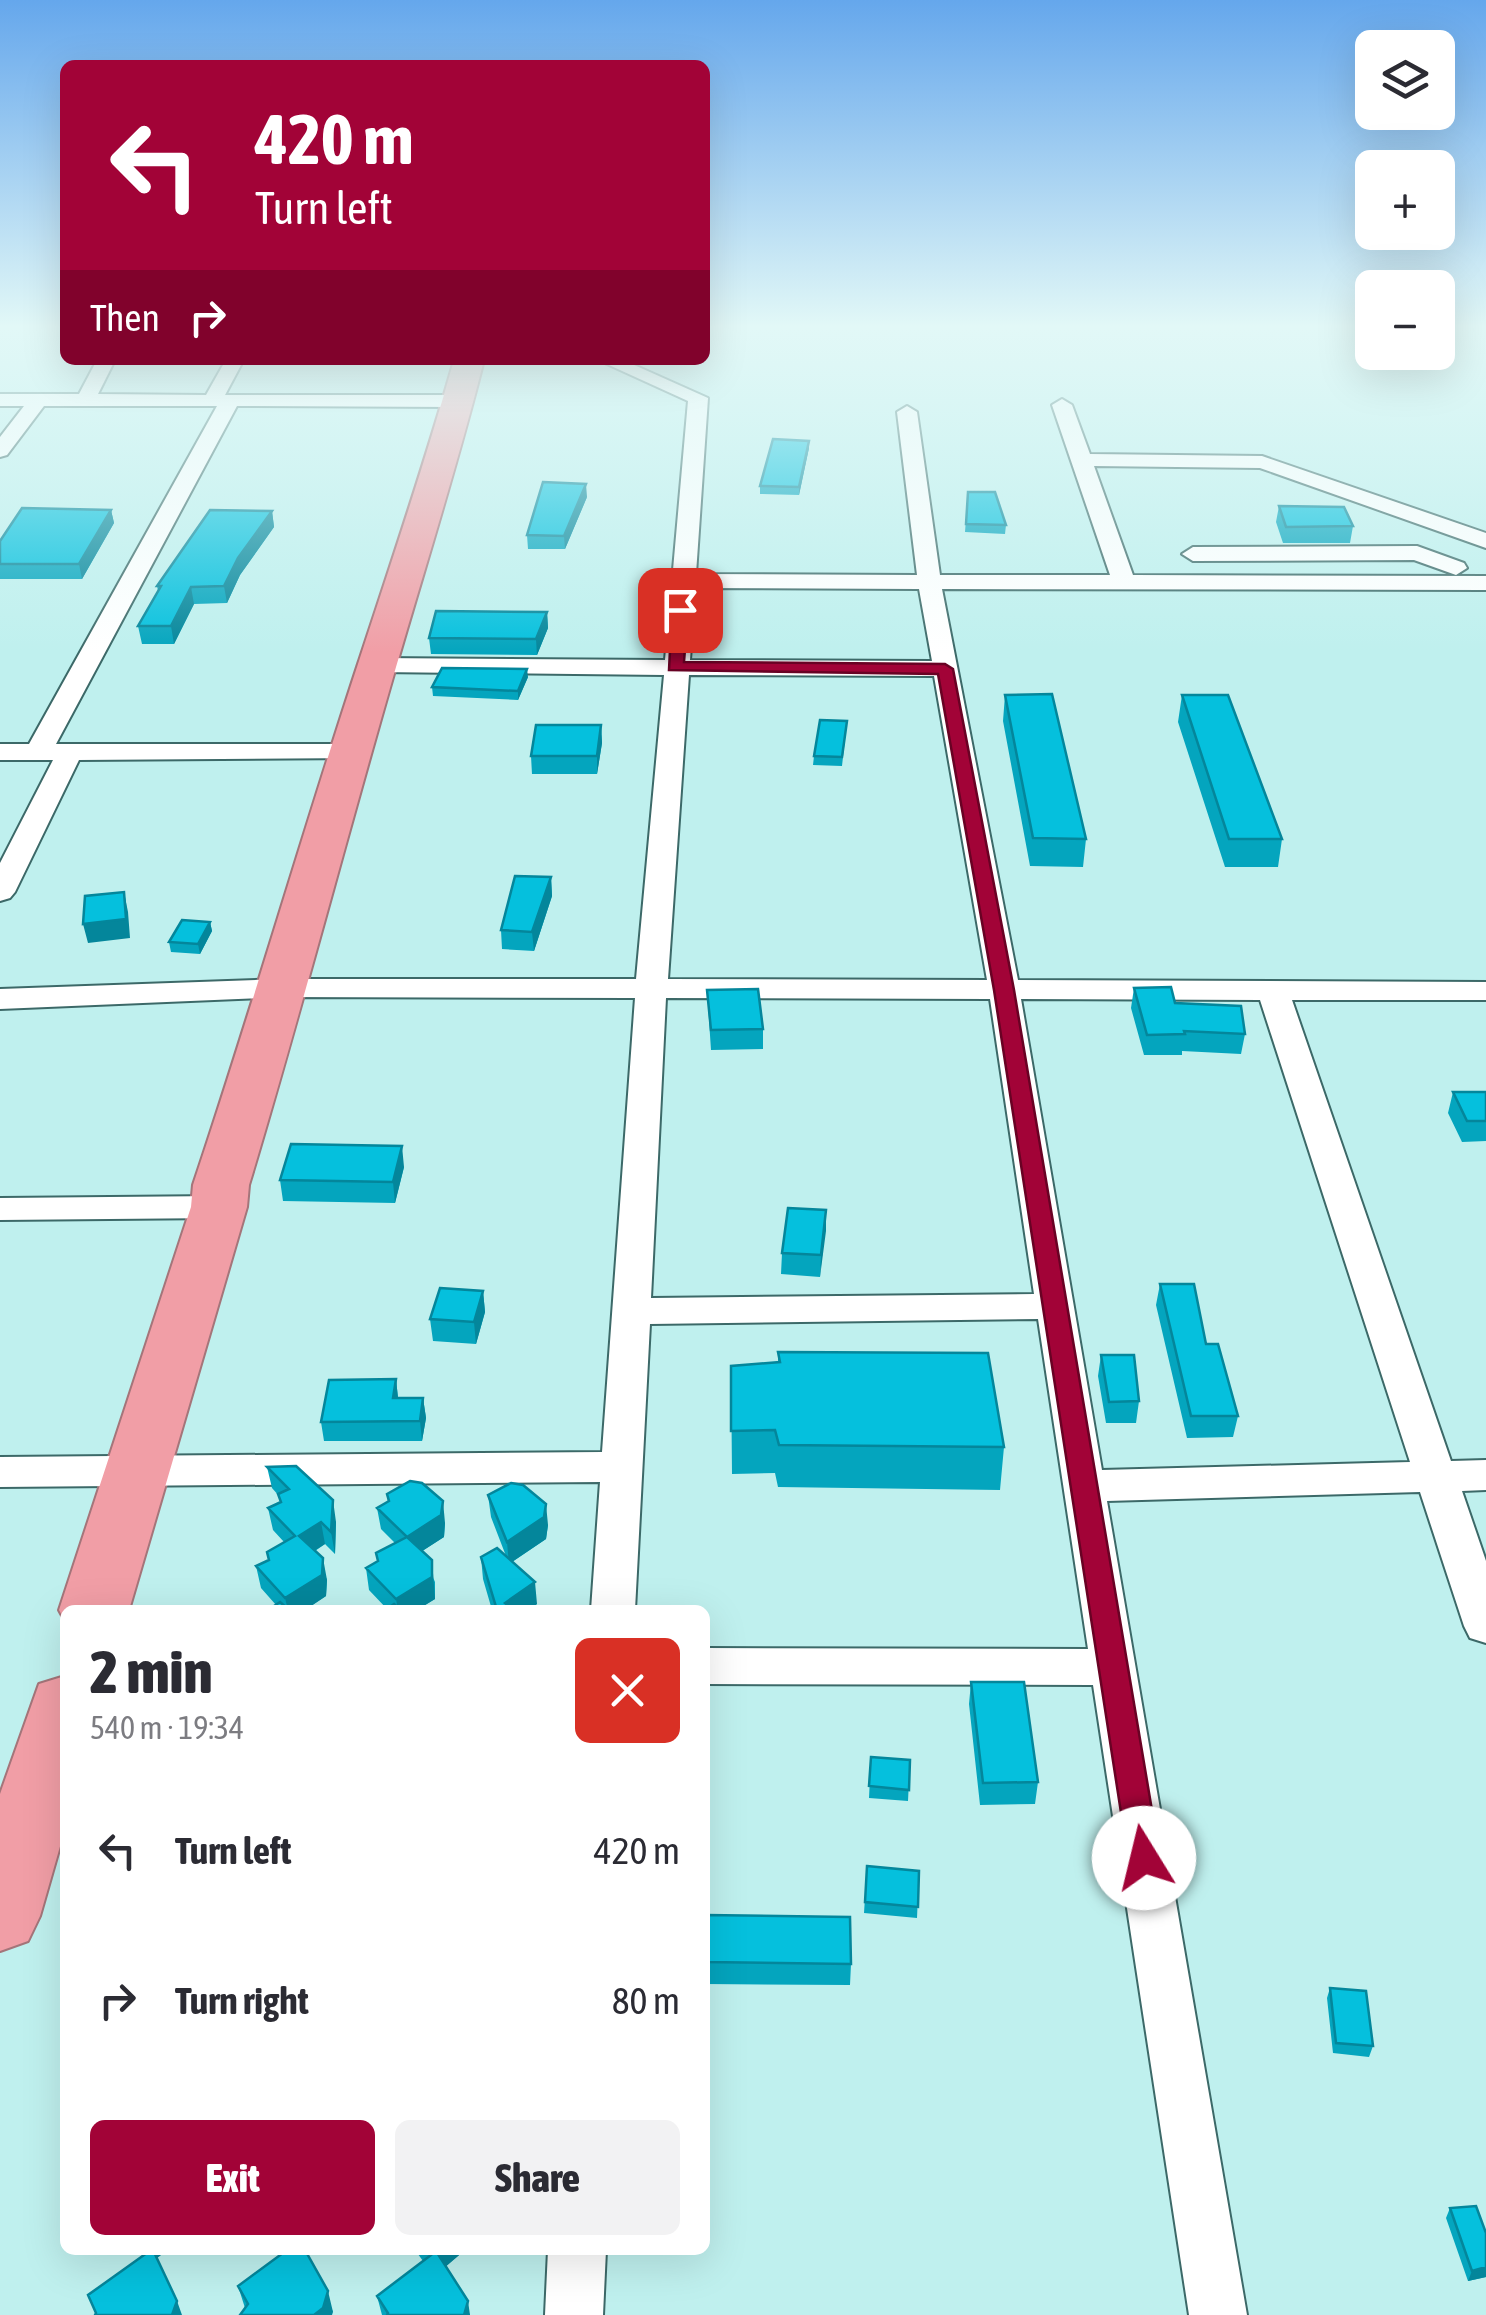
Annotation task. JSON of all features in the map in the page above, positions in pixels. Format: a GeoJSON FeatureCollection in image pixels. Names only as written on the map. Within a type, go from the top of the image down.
{"type":"FeatureCollection","features":[{"type":"Feature","properties":{"kind":"highway"},"geometry":{"type":"LineString","coordinates":[[96,1605],[448,437]]}},
{"type":"Feature","properties":{"kind":"highway"},"geometry":{"type":"LineString","coordinates":[[0,1916],[60,1721]]}},
{"type":"Feature","properties":{"kind":"street"},"geometry":{"type":"LineString","coordinates":[[38,752],[202,437]]}},
{"type":"Feature","properties":{"kind":"street"},"geometry":{"type":"LineString","coordinates":[[613,1605],[651,990],[695,437]]}},
{"type":"Feature","properties":{"kind":"street"},"geometry":{"type":"LineString","coordinates":[[910,437],[928,580],[1004,990],[1218,2315]]}},
{"type":"Feature","properties":{"kind":"street"},"geometry":{"type":"LineString","coordinates":[[1074,437],[1124,580]]}},
{"type":"Feature","properties":{"kind":"street"},"geometry":{"type":"LineString","coordinates":[[1082,460],[1262,462],[1486,542]]}},
{"type":"Feature","properties":{"kind":"street"},"geometry":{"type":"LineString","coordinates":[[1459,532],[1486,518]]}},
{"type":"Feature","properties":{"kind":"street"},"geometry":{"type":"LineString","coordinates":[[1188,528],[1198,581]]}},
{"type":"Feature","properties":{"kind":"street"},"geometry":{"type":"LineString","coordinates":[[1193,554],[1417,553],[1456,568]]}},
{"type":"Feature","properties":{"kind":"street"},"geometry":{"type":"LineString","coordinates":[[1326,554],[1339,582]]}},
{"type":"Feature","properties":{"kind":"street"},"geometry":{"type":"LineString","coordinates":[[682,581],[1486,582]]}},
{"type":"Feature","properties":{"kind":"street"},"geometry":{"type":"LineString","coordinates":[[377,665],[945,669]]}},
{"type":"Feature","properties":{"kind":"street"},"geometry":{"type":"LineString","coordinates":[[0,752],[350,752]]}},
{"type":"Feature","properties":{"kind":"street"},"geometry":{"type":"LineString","coordinates":[[0,892],[70,752]]}},
{"type":"Feature","properties":{"kind":"street"},"geometry":{"type":"LineString","coordinates":[[0,999],[284,988],[1486,991]]}},
{"type":"Feature","properties":{"kind":"street"},"geometry":{"type":"LineString","coordinates":[[1273,990],[1486,1626]]}},
{"type":"Feature","properties":{"kind":"street"},"geometry":{"type":"LineString","coordinates":[[0,1208],[218,1207]]}},
{"type":"Feature","properties":{"kind":"street"},"geometry":{"type":"LineString","coordinates":[[632,1311],[1054,1306]]}},
{"type":"Feature","properties":{"kind":"street"},"geometry":{"type":"LineString","coordinates":[[0,1472],[622,1467]]}},
{"type":"Feature","properties":{"kind":"street"},"geometry":{"type":"LineString","coordinates":[[1083,1486],[1486,1475]]}},
{"type":"Feature","properties":{"kind":"street"},"geometry":{"type":"LineString","coordinates":[[710,1666],[1113,1667]]}},
{"type":"Feature","properties":{"kind":"street"},"geometry":{"type":"LineString","coordinates":[[574,2315],[577,2255]]}},
{"type":"Feature","properties":{"kind":"building"},"geometry":{"type":"Polygon","coordinates":[[[773,439],[809,441],[799,487],[760,486],[773,439]]]}},
{"type":"Feature","properties":{"kind":"building"},"geometry":{"type":"Polygon","coordinates":[[[543,482],[586,484],[564,536],[527,535],[543,482]]]}},
{"type":"Feature","properties":{"kind":"building"},"geometry":{"type":"Polygon","coordinates":[[[968,492],[995,492],[1006,525],[966,524],[968,492]]]}},
{"type":"Feature","properties":{"kind":"building"},"geometry":{"type":"Polygon","coordinates":[[[1279,506],[1344,507],[1353,526],[1286,527],[1279,506]]]}},
{"type":"Feature","properties":{"kind":"building"},"geometry":{"type":"Polygon","coordinates":[[[22,508],[111,510],[79,564],[0,564],[0,541],[22,508]]]}},
{"type":"Feature","properties":{"kind":"building"},"geometry":{"type":"Polygon","coordinates":[[[210,510],[272,511],[238,558],[224,586],[191,587],[171,626],[138,626],[161,586],[157,586],[210,510]]]}},
{"type":"Feature","properties":{"kind":"building"},"geometry":{"type":"Polygon","coordinates":[[[436,611],[547,612],[536,639],[429,638],[436,611]]]}},
{"type":"Feature","properties":{"kind":"building"},"geometry":{"type":"Polygon","coordinates":[[[442,668],[527,669],[518,691],[432,687],[442,668]]]}},
{"type":"Feature","properties":{"kind":"building"},"geometry":{"type":"Polygon","coordinates":[[[1052,694],[1086,839],[1033,838],[1005,695],[1052,694]]]}},
{"type":"Feature","properties":{"kind":"building"},"geometry":{"type":"Polygon","coordinates":[[[1182,695],[1228,695],[1282,839],[1229,839],[1182,695]]]}},
{"type":"Feature","properties":{"kind":"building"},"geometry":{"type":"Polygon","coordinates":[[[820,720],[847,721],[842,757],[814,756],[820,720]]]}},
{"type":"Feature","properties":{"kind":"building"},"geometry":{"type":"Polygon","coordinates":[[[536,725],[601,725],[597,756],[531,756],[536,725]]]}},
{"type":"Feature","properties":{"kind":"building"},"geometry":{"type":"Polygon","coordinates":[[[515,876],[551,877],[532,932],[501,930],[515,876]]]}},
{"type":"Feature","properties":{"kind":"building"},"geometry":{"type":"Polygon","coordinates":[[[124,892],[126,919],[83,924],[85,896],[124,892]]]}},
{"type":"Feature","properties":{"kind":"building"},"geometry":{"type":"Polygon","coordinates":[[[182,920],[210,922],[198,944],[169,942],[182,920]]]}},
{"type":"Feature","properties":{"kind":"building"},"geometry":{"type":"Polygon","coordinates":[[[1171,987],[1175,1003],[1241,1006],[1245,1034],[1184,1031],[1185,1034],[1147,1035],[1134,988],[1171,987]]]}},
{"type":"Feature","properties":{"kind":"building"},"geometry":{"type":"Polygon","coordinates":[[[758,989],[763,1029],[711,1030],[707,990],[758,989]]]}},
{"type":"Feature","properties":{"kind":"building"},"geometry":{"type":"Polygon","coordinates":[[[1453,1092],[1486,1092],[1486,1121],[1467,1121],[1453,1092]]]}},
{"type":"Feature","properties":{"kind":"building"},"geometry":{"type":"Polygon","coordinates":[[[291,1144],[402,1146],[393,1182],[280,1180],[291,1144]]]}},
{"type":"Feature","properties":{"kind":"building"},"geometry":{"type":"Polygon","coordinates":[[[788,1208],[826,1210],[821,1255],[782,1253],[788,1208]]]}},
{"type":"Feature","properties":{"kind":"building"},"geometry":{"type":"Polygon","coordinates":[[[1160,1284],[1194,1284],[1206,1344],[1218,1344],[1238,1416],[1191,1416],[1160,1284]]]}},
{"type":"Feature","properties":{"kind":"building"},"geometry":{"type":"Polygon","coordinates":[[[440,1288],[483,1291],[474,1322],[430,1319],[440,1288]]]}},
{"type":"Feature","properties":{"kind":"building"},"geometry":{"type":"Polygon","coordinates":[[[778,1352],[988,1353],[1004,1447],[779,1445],[775,1430],[731,1431],[731,1366],[780,1362],[778,1352]]]}},
{"type":"Feature","properties":{"kind":"building"},"geometry":{"type":"Polygon","coordinates":[[[1101,1355],[1134,1355],[1139,1401],[1109,1402],[1101,1355]]]}},
{"type":"Feature","properties":{"kind":"building"},"geometry":{"type":"Polygon","coordinates":[[[396,1379],[393,1398],[423,1398],[420,1421],[321,1422],[329,1380],[396,1379]]]}},
{"type":"Feature","properties":{"kind":"building"},"geometry":{"type":"Polygon","coordinates":[[[296,1466],[333,1500],[331,1532],[321,1522],[299,1536],[323,1558],[322,1575],[285,1598],[256,1566],[269,1560],[267,1552],[295,1536],[268,1508],[281,1502],[278,1494],[289,1489],[267,1467],[296,1466]]]}},
{"type":"Feature","properties":{"kind":"building"},"geometry":{"type":"Polygon","coordinates":[[[410,1481],[422,1483],[443,1501],[441,1515],[407,1537],[377,1508],[389,1501],[387,1494],[410,1481]]]}},
{"type":"Feature","properties":{"kind":"building"},"geometry":{"type":"Polygon","coordinates":[[[511,1483],[523,1485],[546,1504],[544,1517],[507,1542],[488,1495],[511,1483]]]}},
{"type":"Feature","properties":{"kind":"building"},"geometry":{"type":"Polygon","coordinates":[[[407,1537],[432,1560],[432,1577],[396,1599],[366,1568],[378,1561],[376,1553],[407,1537]]]}},
{"type":"Feature","properties":{"kind":"building"},"geometry":{"type":"Polygon","coordinates":[[[497,1548],[535,1582],[505,1603],[507,1605],[495,1605],[481,1557],[497,1548]]]}},
{"type":"Feature","properties":{"kind":"building"},"geometry":{"type":"Polygon","coordinates":[[[971,1682],[1024,1682],[1038,1782],[983,1783],[971,1682]]]}},
{"type":"Feature","properties":{"kind":"building"},"geometry":{"type":"Polygon","coordinates":[[[871,1757],[910,1760],[909,1790],[869,1786],[871,1757]]]}},
{"type":"Feature","properties":{"kind":"building"},"geometry":{"type":"Polygon","coordinates":[[[867,1866],[919,1871],[918,1907],[865,1902],[867,1866]]]}},
{"type":"Feature","properties":{"kind":"building"},"geometry":{"type":"Polygon","coordinates":[[[710,1915],[850,1917],[851,1964],[710,1962],[710,1915]]]}},
{"type":"Feature","properties":{"kind":"building"},"geometry":{"type":"Polygon","coordinates":[[[1330,1988],[1366,1991],[1373,2046],[1336,2043],[1330,1988]]]}},
{"type":"Feature","properties":{"kind":"building"},"geometry":{"type":"Polygon","coordinates":[[[1476,2206],[1486,2233],[1486,2267],[1472,2271],[1450,2208],[1476,2206]]]}},
{"type":"Feature","properties":{"kind":"building"},"geometry":{"type":"Polygon","coordinates":[[[144,2255],[155,2255],[177,2301],[172,2315],[95,2315],[88,2295],[144,2255]]]}},
{"type":"Feature","properties":{"kind":"building"},"geometry":{"type":"Polygon","coordinates":[[[280,2255],[308,2255],[328,2291],[323,2308],[314,2315],[240,2315],[248,2304],[238,2286],[280,2255]]]}},
{"type":"Feature","properties":{"kind":"building"},"geometry":{"type":"Polygon","coordinates":[[[431,2255],[439,2255],[468,2301],[464,2315],[387,2315],[377,2296],[431,2255]]]}},
{"type":"Feature","properties":{"kind":"route"},"geometry":{"type":"LineString","coordinates":[[680,610],[675,667],[945,669],[1004,990],[1144,1858]]}}]}
